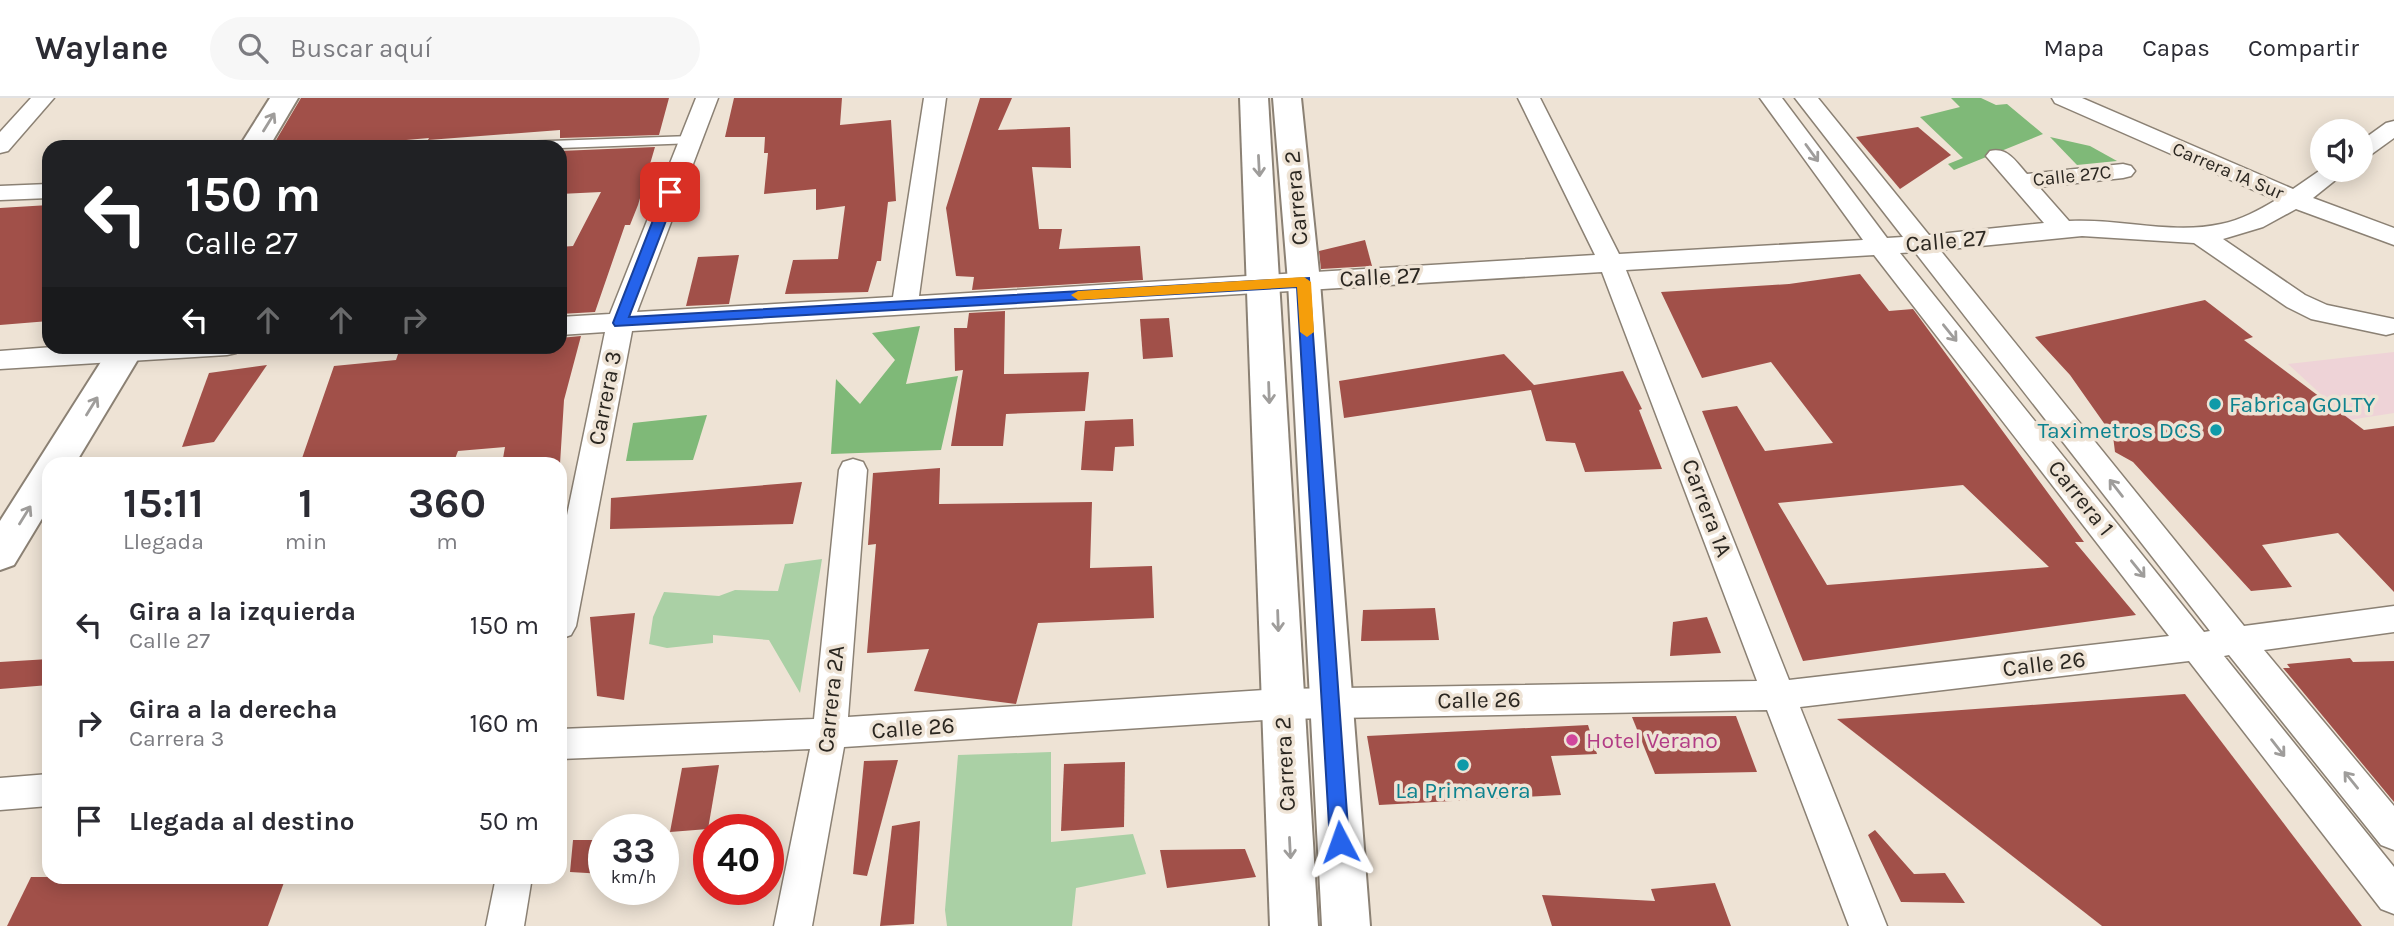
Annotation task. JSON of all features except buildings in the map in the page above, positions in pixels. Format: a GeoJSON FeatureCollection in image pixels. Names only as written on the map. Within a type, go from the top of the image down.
{"type":"FeatureCollection","features":[{"type":"Feature","properties":{"kind":"street"},"geometry":{"type":"LineString","coordinates":[[0,146],[43,98]]}},
{"type":"Feature","properties":{"kind":"street"},"geometry":{"type":"LineString","coordinates":[[258,140],[285,98]]}},
{"type":"Feature","properties":{"kind":"street","name":"Carrera 3"},"geometry":{"type":"LineString","coordinates":[[567,591],[620,323],[707,98]]}},
{"type":"Feature","properties":{"kind":"street"},"geometry":{"type":"LineString","coordinates":[[905,306],[935,98]]}},
{"type":"Feature","properties":{"kind":"street","name":"Carrera 1A"},"geometry":{"type":"LineString","coordinates":[[1529,98],[1611,263],[1868,926]]}},
{"type":"Feature","properties":{"kind":"street","name":"Carrera 1"},"geometry":{"type":"LineString","coordinates":[[1771,98],[1881,247],[2394,896]]}},
{"type":"Feature","properties":{"kind":"street","name":"Carrera 1"},"geometry":{"type":"LineString","coordinates":[[1806,98],[2236,640],[2394,833]]}},
{"type":"Feature","properties":{"kind":"street","name":"Carrera 1A Sur"},"geometry":{"type":"LineString","coordinates":[[2063,98],[2356,225],[2394,237]]}},
{"type":"Feature","properties":{"kind":"street","name":"Carrera 2"},"geometry":{"type":"LineString","coordinates":[[1272,112],[1304,282],[1346,926]]}},
{"type":"Feature","properties":{"kind":"street","name":"Carrera 2"},"geometry":{"type":"LineString","coordinates":[[1272,112],[1265,284],[1281,704],[1294,926]]}},
{"type":"Feature","properties":{"kind":"street"},"geometry":{"type":"LineString","coordinates":[[2373,142],[2393,127]]}},
{"type":"Feature","properties":{"kind":"street"},"geometry":{"type":"LineString","coordinates":[[1998,156],[2063,230]]}},
{"type":"Feature","properties":{"kind":"street","name":"Calle 27C"},"geometry":{"type":"LineString","coordinates":[[2021,182],[2123,171]]}},
{"type":"Feature","properties":{"kind":"street"},"geometry":{"type":"LineString","coordinates":[[2199,235],[2227,230],[2297,200],[2320,182]]}},
{"type":"Feature","properties":{"kind":"street"},"geometry":{"type":"LineString","coordinates":[[0,193],[42,191]]}},
{"type":"Feature","properties":{"kind":"street","name":"Calle 27"},"geometry":{"type":"LineString","coordinates":[[567,326],[1881,247],[2063,230],[2124,229],[2199,235]]}},
{"type":"Feature","properties":{"kind":"street"},"geometry":{"type":"LineString","coordinates":[[2199,235],[2296,301],[2320,313],[2386,326]]}},
{"type":"Feature","properties":{"kind":"street"},"geometry":{"type":"LineString","coordinates":[[0,360],[76,354]]}},
{"type":"Feature","properties":{"kind":"street"},"geometry":{"type":"LineString","coordinates":[[60,457],[125,354]]}},
{"type":"Feature","properties":{"kind":"street","name":"Carrera 2A"},"geometry":{"type":"LineString","coordinates":[[793,926],[830,733],[853,470]]}},
{"type":"Feature","properties":{"kind":"street"},"geometry":{"type":"LineString","coordinates":[[0,554],[42,486]]}},
{"type":"Feature","properties":{"kind":"street","name":"Calle 26"},"geometry":{"type":"LineString","coordinates":[[567,744],[830,733],[1281,704],[1780,695],[2199,646],[2394,619]]}},
{"type":"Feature","properties":{"kind":"street"},"geometry":{"type":"LineString","coordinates":[[0,794],[42,791]]}},
{"type":"Feature","properties":{"kind":"street"},"geometry":{"type":"LineString","coordinates":[[505,926],[513,884]]}},
{"type":"Feature","properties":{"kind":"lane"},"geometry":{"type":"LineString","coordinates":[[567,144],[691,140]]}},
{"type":"Feature","properties":{"kind":"shaded area"},"geometry":{"type":"Polygon","coordinates":[[[2394,352],[2394,413],[2349,420],[2288,364],[2394,352]]]}},
{"type":"Feature","properties":{"kind":"green space"},"geometry":{"type":"Polygon","coordinates":[[[1951,98],[1981,98],[1996,105],[2007,104],[2043,134],[1954,170],[1948,164],[1963,158],[1920,117],[1960,107],[1951,98]]]}},
{"type":"Feature","properties":{"kind":"green space"},"geometry":{"type":"Polygon","coordinates":[[[2050,137],[2090,146],[2117,161],[2077,165],[2050,137]]]}},
{"type":"Feature","properties":{"kind":"green space"},"geometry":{"type":"Polygon","coordinates":[[[920,326],[906,384],[958,376],[941,450],[831,454],[836,379],[860,404],[895,360],[872,333],[920,326]]]}},
{"type":"Feature","properties":{"kind":"green space"},"geometry":{"type":"Polygon","coordinates":[[[707,415],[693,460],[626,461],[633,423],[707,415]]]}},
{"type":"Feature","properties":{"kind":"green space"},"geometry":{"type":"Polygon","coordinates":[[[822,559],[800,693],[769,640],[713,635],[713,643],[667,648],[649,644],[653,617],[664,592],[719,596],[735,590],[778,591],[785,564],[822,559]]]}},
{"type":"Feature","properties":{"kind":"green space"},"geometry":{"type":"Polygon","coordinates":[[[1051,752],[1051,842],[1133,834],[1146,874],[1076,888],[1072,926],[947,926],[945,910],[958,755],[1051,752]]]}},
{"type":"Feature","properties":{"kind":"slow traffic"},"geometry":{"type":"LineString","coordinates":[[1078,295],[1304,282],[1307,332]]}},
{"type":"Feature","properties":{"kind":"place","name":"Fabrica GOLTY"},"geometry":{"type":"Point","coordinates":[2215,404]}},
{"type":"Feature","properties":{"kind":"place","name":"Taximetros DCS"},"geometry":{"type":"Point","coordinates":[2216,430]}},
{"type":"Feature","properties":{"kind":"place","name":"Hotel Verano"},"geometry":{"type":"Point","coordinates":[1572,740]}},
{"type":"Feature","properties":{"kind":"place","name":"La Primavera"},"geometry":{"type":"Point","coordinates":[1463,765]}},
{"type":"Feature","properties":{"kind":"route"},"geometry":{"type":"LineString","coordinates":[[670,192],[620,323],[1304,282],[1340,842]]}}]}
